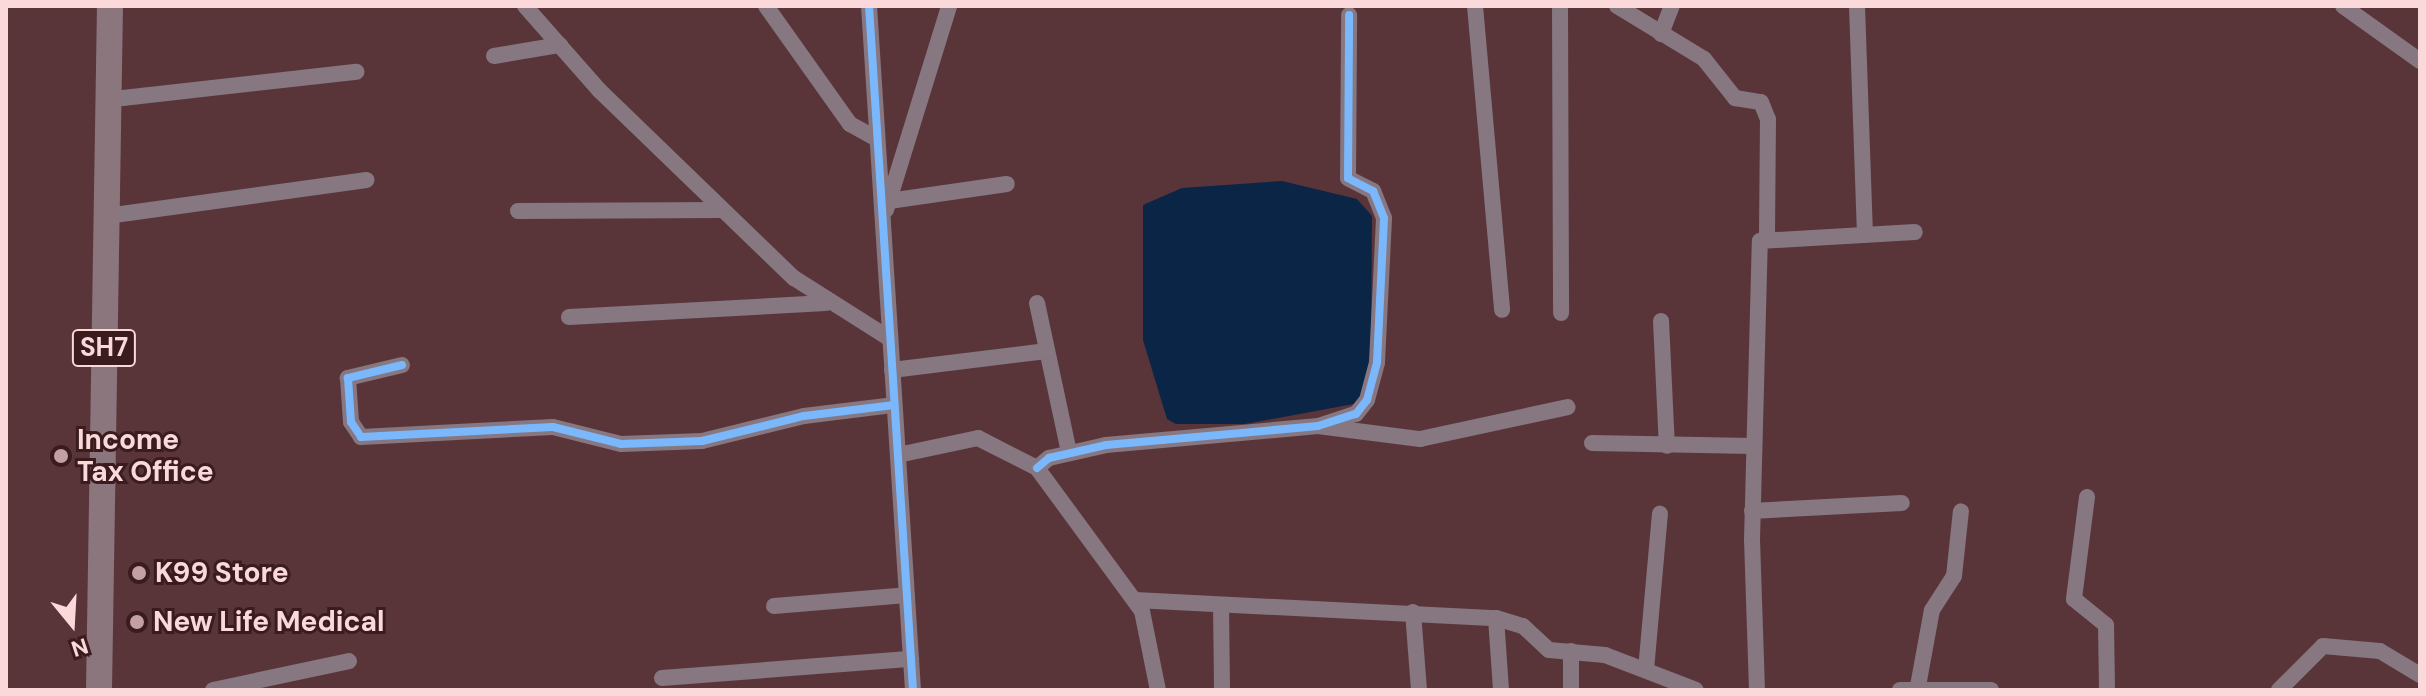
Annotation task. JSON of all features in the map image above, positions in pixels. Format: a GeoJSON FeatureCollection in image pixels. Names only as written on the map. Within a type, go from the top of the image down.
{"type":"FeatureCollection","features":[{"type":"Feature","properties":{"kind":"main road","name":"SH7"},"geometry":{"type":"LineString","coordinates":[[99,690],[107,216],[114,99],[110,6]]}},
{"type":"Feature","properties":{"kind":"street"},"geometry":{"type":"LineString","coordinates":[[525,6],[722,210],[826,303],[890,339]]}},
{"type":"Feature","properties":{"kind":"street"},"geometry":{"type":"LineString","coordinates":[[766,6],[850,124],[877,139]]}},
{"type":"Feature","properties":{"kind":"street"},"geometry":{"type":"LineString","coordinates":[[869,6],[913,690]]}},
{"type":"Feature","properties":{"kind":"street"},"geometry":{"type":"LineString","coordinates":[[882,219],[949,6]]}},
{"type":"Feature","properties":{"kind":"street"},"geometry":{"type":"LineString","coordinates":[[1475,6],[1502,310]]}},
{"type":"Feature","properties":{"kind":"street"},"geometry":{"type":"LineString","coordinates":[[1560,6],[1561,313]]}},
{"type":"Feature","properties":{"kind":"street"},"geometry":{"type":"LineString","coordinates":[[1617,6],[1704,59],[1735,98],[1766,110],[1767,236],[1758,248],[1753,446],[1757,690]]}},
{"type":"Feature","properties":{"kind":"street"},"geometry":{"type":"LineString","coordinates":[[1661,34],[1672,6]]}},
{"type":"Feature","properties":{"kind":"street"},"geometry":{"type":"LineString","coordinates":[[1857,6],[1865,235]]}},
{"type":"Feature","properties":{"kind":"street"},"geometry":{"type":"LineString","coordinates":[[2343,6],[2420,61]]}},
{"type":"Feature","properties":{"kind":"street"},"geometry":{"type":"LineString","coordinates":[[1037,468],[1069,452],[1318,426],[1356,414],[1377,362],[1384,218],[1373,191],[1348,178],[1349,15]]}},
{"type":"Feature","properties":{"kind":"street"},"geometry":{"type":"LineString","coordinates":[[494,56],[560,45]]}},
{"type":"Feature","properties":{"kind":"street"},"geometry":{"type":"LineString","coordinates":[[114,99],[356,72]]}},
{"type":"Feature","properties":{"kind":"street"},"geometry":{"type":"LineString","coordinates":[[107,216],[367,180]]}},
{"type":"Feature","properties":{"kind":"street"},"geometry":{"type":"LineString","coordinates":[[889,201],[1007,184]]}},
{"type":"Feature","properties":{"kind":"street"},"geometry":{"type":"LineString","coordinates":[[518,211],[722,210]]}},
{"type":"Feature","properties":{"kind":"street"},"geometry":{"type":"LineString","coordinates":[[1767,236],[1915,232]]}},
{"type":"Feature","properties":{"kind":"street"},"geometry":{"type":"LineString","coordinates":[[569,317],[826,303]]}},
{"type":"Feature","properties":{"kind":"street"},"geometry":{"type":"LineString","coordinates":[[1037,303],[1069,452]]}},
{"type":"Feature","properties":{"kind":"street"},"geometry":{"type":"LineString","coordinates":[[1661,321],[1667,446]]}},
{"type":"Feature","properties":{"kind":"street"},"geometry":{"type":"LineString","coordinates":[[892,370],[1047,351]]}},
{"type":"Feature","properties":{"kind":"street"},"geometry":{"type":"LineString","coordinates":[[402,365],[347,380],[351,422],[361,437],[553,427],[621,444],[687,442],[894,405]]}},
{"type":"Feature","properties":{"kind":"street"},"geometry":{"type":"LineString","coordinates":[[1318,426],[1420,439],[1568,407]]}},
{"type":"Feature","properties":{"kind":"street"},"geometry":{"type":"LineString","coordinates":[[898,455],[978,438],[1037,468],[1135,600],[1147,621],[1158,690]]}},
{"type":"Feature","properties":{"kind":"street"},"geometry":{"type":"LineString","coordinates":[[1592,443],[1753,446]]}},
{"type":"Feature","properties":{"kind":"street"},"geometry":{"type":"LineString","coordinates":[[2087,497],[2074,599],[2106,625],[2107,690]]}},
{"type":"Feature","properties":{"kind":"street"},"geometry":{"type":"LineString","coordinates":[[1752,511],[1902,503]]}},
{"type":"Feature","properties":{"kind":"street"},"geometry":{"type":"LineString","coordinates":[[1918,686],[1932,610],[1954,576],[1961,511]]}},
{"type":"Feature","properties":{"kind":"street"},"geometry":{"type":"LineString","coordinates":[[1646,670],[1660,514]]}},
{"type":"Feature","properties":{"kind":"street"},"geometry":{"type":"LineString","coordinates":[[774,606],[907,595]]}},
{"type":"Feature","properties":{"kind":"street"},"geometry":{"type":"LineString","coordinates":[[1135,600],[1496,618],[1523,626],[1549,650],[1571,651],[1646,670],[1696,690]]}},
{"type":"Feature","properties":{"kind":"street"},"geometry":{"type":"LineString","coordinates":[[1221,605],[1222,690]]}},
{"type":"Feature","properties":{"kind":"street"},"geometry":{"type":"LineString","coordinates":[[1413,612],[1419,690]]}},
{"type":"Feature","properties":{"kind":"street"},"geometry":{"type":"LineString","coordinates":[[1496,618],[1501,690]]}},
{"type":"Feature","properties":{"kind":"street"},"geometry":{"type":"LineString","coordinates":[[2279,690],[2323,646],[2380,651],[2420,675]]}},
{"type":"Feature","properties":{"kind":"street"},"geometry":{"type":"LineString","coordinates":[[1571,651],[1571,690]]}},
{"type":"Feature","properties":{"kind":"street"},"geometry":{"type":"LineString","coordinates":[[662,678],[911,659]]}},
{"type":"Feature","properties":{"kind":"street"},"geometry":{"type":"LineString","coordinates":[[213,690],[349,661]]}},
{"type":"Feature","properties":{"kind":"street"},"geometry":{"type":"LineString","coordinates":[[1900,690],[1918,686],[1991,690]]}},
{"type":"Feature","properties":{"kind":"water"},"geometry":{"type":"Polygon","coordinates":[[[1282,181],[1357,199],[1372,216],[1371,373],[1359,403],[1245,424],[1176,424],[1167,419],[1143,340],[1143,205],[1182,188],[1282,181]]]}},
{"type":"Feature","properties":{"kind":"cycle path"},"geometry":{"type":"LineString","coordinates":[[869,6],[913,690]]}},
{"type":"Feature","properties":{"kind":"cycle path"},"geometry":{"type":"LineString","coordinates":[[1037,468],[1049,458],[1106,445],[1318,426],[1356,414],[1367,400],[1377,362],[1384,218],[1373,191],[1348,178],[1349,15]]}},
{"type":"Feature","properties":{"kind":"cycle path"},"geometry":{"type":"LineString","coordinates":[[402,365],[348,378],[351,422],[361,437],[553,427],[621,444],[702,441],[804,416],[894,405]]}},
{"type":"Feature","properties":{"kind":"place","name":"Income Tax Office"},"geometry":{"type":"Point","coordinates":[61,456]}},
{"type":"Feature","properties":{"kind":"place","name":"K99 Store"},"geometry":{"type":"Point","coordinates":[139,573]}},
{"type":"Feature","properties":{"kind":"place","name":"New Life Medical"},"geometry":{"type":"Point","coordinates":[137,622]}}]}
